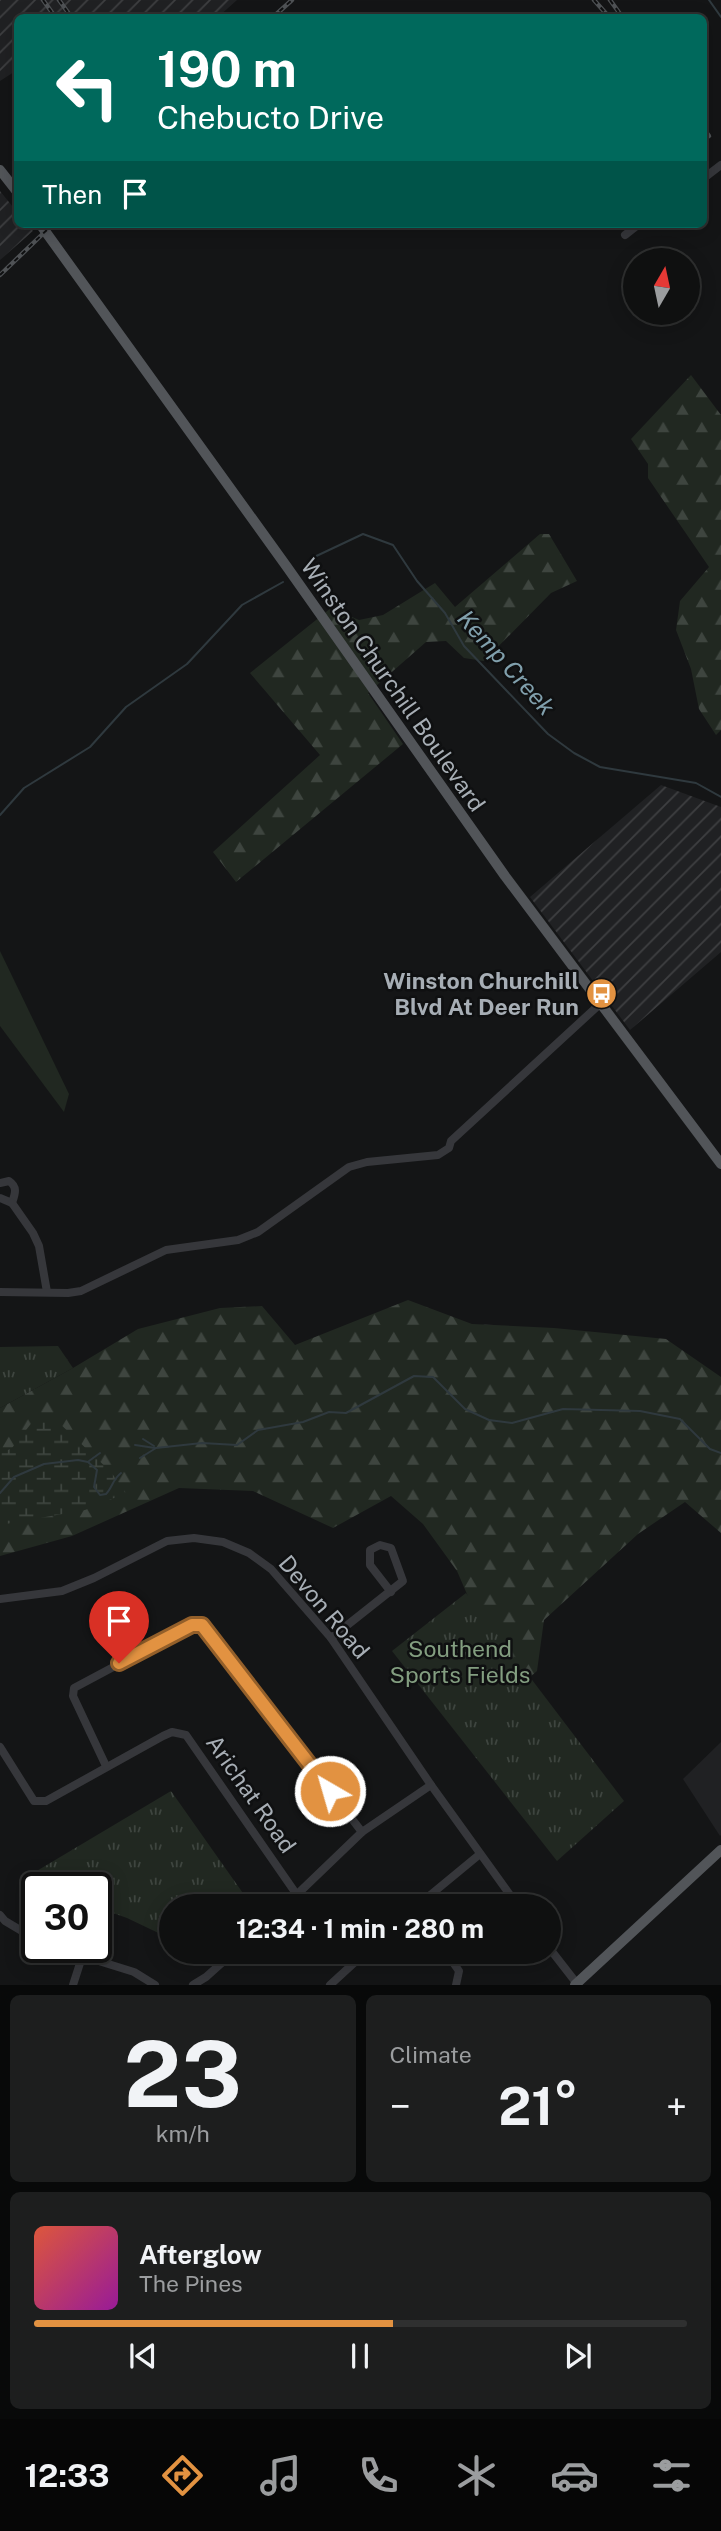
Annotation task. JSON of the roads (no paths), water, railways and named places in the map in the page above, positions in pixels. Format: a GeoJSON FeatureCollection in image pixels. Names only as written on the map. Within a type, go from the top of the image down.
{"type":"FeatureCollection","features":[{"type":"Feature","properties":{"kind":"main road"},"geometry":{"type":"LineString","coordinates":[[0,170],[14,188]]}},
{"type":"Feature","properties":{"kind":"main road","name":"Winston Churchill Boulevard"},"geometry":{"type":"LineString","coordinates":[[43,228],[505,876],[721,1164]]}},
{"type":"Feature","properties":{"kind":"main road"},"geometry":{"type":"LineString","coordinates":[[577,1984],[721,1850]]}},
{"type":"Feature","properties":{"kind":"street"},"geometry":{"type":"LineString","coordinates":[[707,176],[721,165]]}},
{"type":"Feature","properties":{"kind":"street"},"geometry":{"type":"LineString","coordinates":[[625,235],[634,228]]}},
{"type":"Feature","properties":{"kind":"street"},"geometry":{"type":"LineString","coordinates":[[0,1292],[80,1291],[166,1250],[238,1240],[258,1232],[349,1167],[367,1162],[438,1154],[449,1148],[451,1141],[460,1132],[601,1003]]}},
{"type":"Feature","properties":{"kind":"street"},"geometry":{"type":"LineString","coordinates":[[0,1182],[9,1181],[14,1185],[12,1203]]}},
{"type":"Feature","properties":{"kind":"street"},"geometry":{"type":"LineString","coordinates":[[0,1198],[12,1203],[33,1233],[39,1246],[47,1292]]}},
{"type":"Feature","properties":{"kind":"street","name":"Devon Road"},"geometry":{"type":"LineString","coordinates":[[0,1599],[62,1591],[167,1541],[194,1538],[223,1542],[249,1553],[271,1569],[331,1638],[509,1894]]}},
{"type":"Feature","properties":{"kind":"street"},"geometry":{"type":"LineString","coordinates":[[331,1638],[391,1592],[403,1581],[391,1548],[380,1545],[370,1550],[370,1565],[391,1592]]}},
{"type":"Feature","properties":{"kind":"street"},"geometry":{"type":"LineString","coordinates":[[106,1766],[73,1696],[74,1688],[192,1625],[202,1625],[362,1832]]}},
{"type":"Feature","properties":{"kind":"street","name":"Arichat Road"},"geometry":{"type":"LineString","coordinates":[[0,1747],[34,1801],[46,1801],[172,1732],[186,1735],[297,1894]]}},
{"type":"Feature","properties":{"kind":"street"},"geometry":{"type":"LineString","coordinates":[[299,1894],[362,1832],[431,1785]]}},
{"type":"Feature","properties":{"kind":"street"},"geometry":{"type":"LineString","coordinates":[[432,1894],[480,1854]]}},
{"type":"Feature","properties":{"kind":"street"},"geometry":{"type":"LineString","coordinates":[[0,1915],[21,1930]]}},
{"type":"Feature","properties":{"kind":"street"},"geometry":{"type":"LineString","coordinates":[[73,1985],[80,1963]]}},
{"type":"Feature","properties":{"kind":"street"},"geometry":{"type":"LineString","coordinates":[[103,1963],[134,1972],[155,1985]]}},
{"type":"Feature","properties":{"kind":"street"},"geometry":{"type":"LineString","coordinates":[[561,1963],[577,1984]]}},
{"type":"Feature","properties":{"kind":"street"},"geometry":{"type":"LineString","coordinates":[[193,1985],[219,1964]]}},
{"type":"Feature","properties":{"kind":"street"},"geometry":{"type":"LineString","coordinates":[[330,1985],[353,1964]]}},
{"type":"Feature","properties":{"kind":"street"},"geometry":{"type":"LineString","coordinates":[[454,1964],[459,1972],[456,1985]]}},
{"type":"Feature","properties":{"kind":"waterway"},"geometry":{"type":"LineString","coordinates":[[709,0],[721,17]]}},
{"type":"Feature","properties":{"kind":"waterway","name":"Kemp Creek"},"geometry":{"type":"LineString","coordinates":[[302,570],[310,559],[363,534],[393,545],[417,581],[445,613],[464,646],[548,734],[574,753],[600,767],[696,783],[721,797]]}},
{"type":"Feature","properties":{"kind":"waterway","name":"Kemp Creek"},"geometry":{"type":"LineString","coordinates":[[0,815],[24,788],[90,747],[126,707],[187,664],[242,605],[283,582]]}},
{"type":"Feature","properties":{"kind":"waterway"},"geometry":{"type":"LineString","coordinates":[[140,1458],[156,1448],[202,1443],[237,1445],[258,1430],[303,1422],[329,1412],[346,1413],[414,1376],[433,1377],[465,1409],[489,1420],[512,1423],[563,1409],[640,1411],[680,1419],[710,1449],[721,1453]]}},
{"type":"Feature","properties":{"kind":"waterway"},"geometry":{"type":"LineString","coordinates":[[143,1439],[154,1446]]}},
{"type":"Feature","properties":{"kind":"waterway"},"geometry":{"type":"LineString","coordinates":[[135,1445],[155,1448]]}},
{"type":"Feature","properties":{"kind":"waterway"},"geometry":{"type":"LineString","coordinates":[[89,1461],[100,1453]]}},
{"type":"Feature","properties":{"kind":"waterway"},"geometry":{"type":"LineString","coordinates":[[0,1493],[14,1477],[44,1464],[78,1460],[88,1462],[97,1470],[94,1487],[100,1495],[106,1494],[121,1473]]}},
{"type":"Feature","properties":{"kind":"railway"},"geometry":{"type":"LineString","coordinates":[[43,0],[53,14]]}},
{"type":"Feature","properties":{"kind":"railway"},"geometry":{"type":"LineString","coordinates":[[59,0],[69,14]]}},
{"type":"Feature","properties":{"kind":"railway"},"geometry":{"type":"LineString","coordinates":[[276,14],[292,0]]}},
{"type":"Feature","properties":{"kind":"railway"},"geometry":{"type":"LineString","coordinates":[[594,0],[606,14]]}},
{"type":"Feature","properties":{"kind":"railway"},"geometry":{"type":"LineString","coordinates":[[610,0],[620,14]]}},
{"type":"Feature","properties":{"kind":"railway"},"geometry":{"type":"LineString","coordinates":[[0,275],[49,228]]}},
{"type":"Feature","properties":{"kind":"place","name":"Winston Churchill Blvd At Deer Run"},"geometry":{"type":"Point","coordinates":[602,994]}},
{"type":"Feature","properties":{"kind":"park label","name":"Southend Sports Fields"},"geometry":{"type":"Point","coordinates":[460,1662]}}]}
